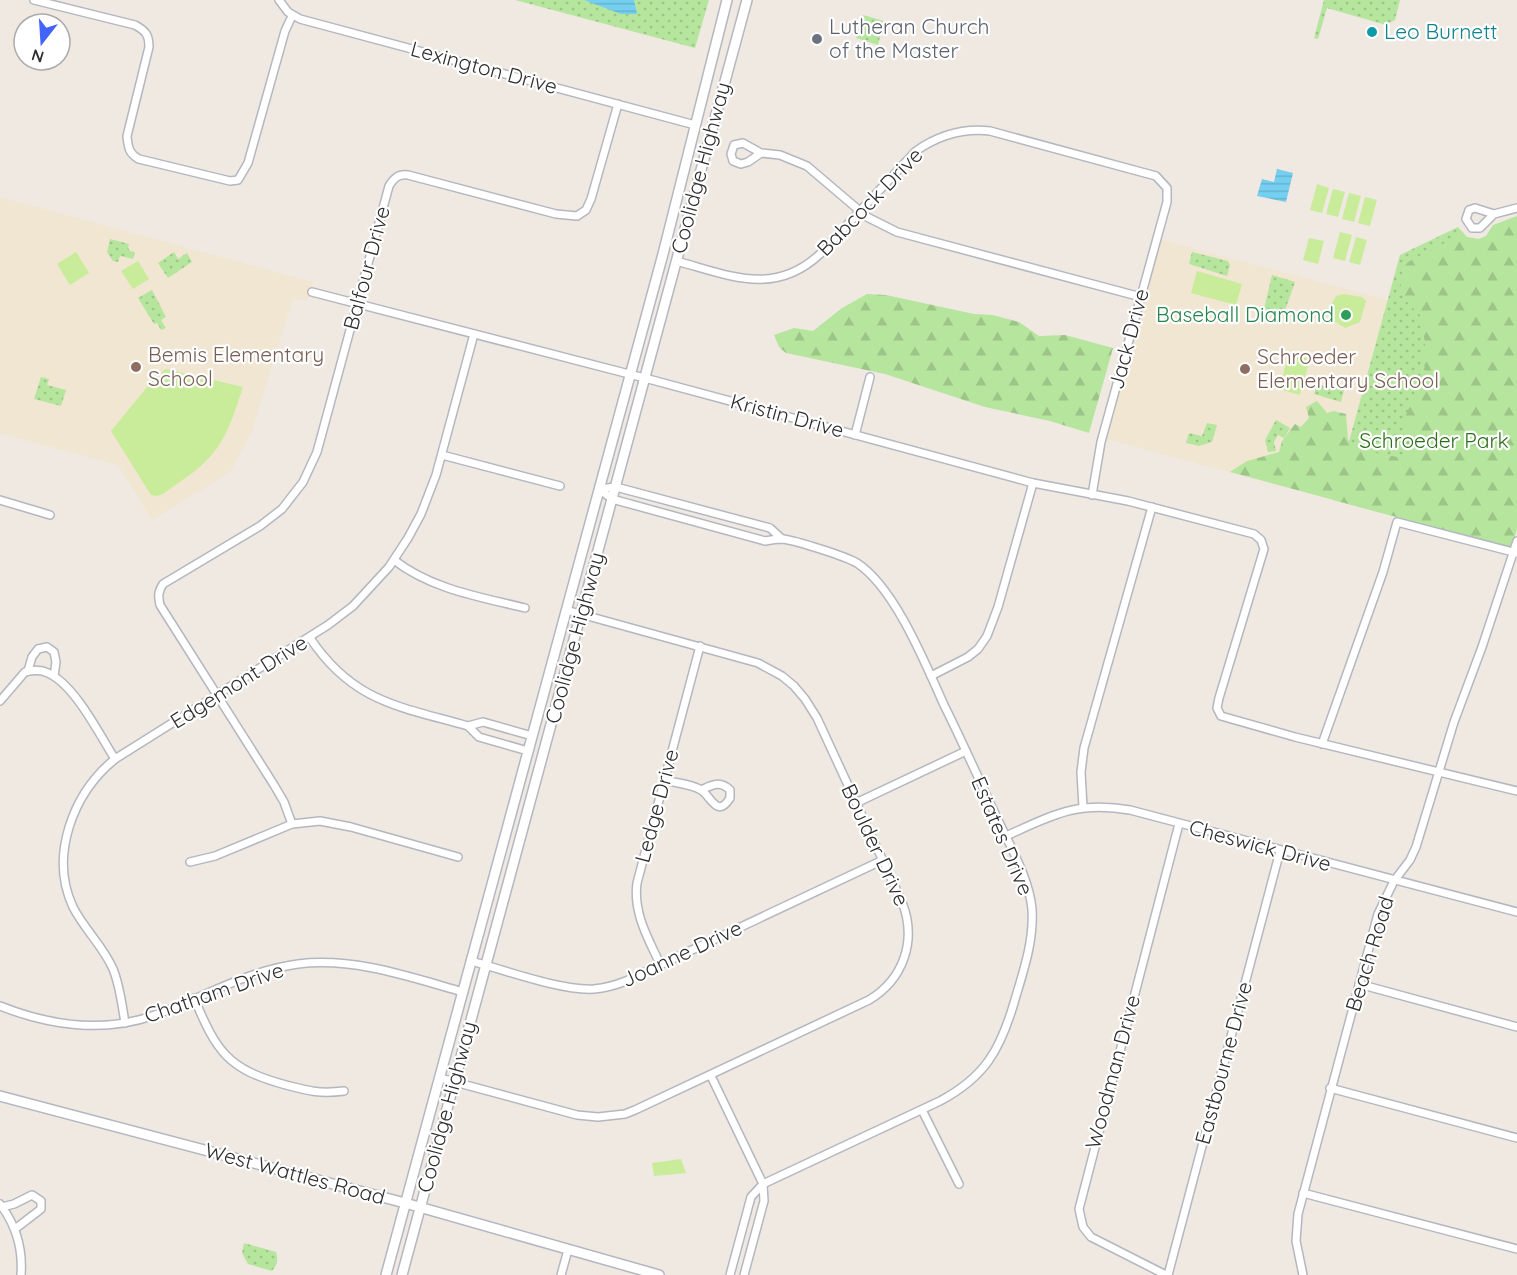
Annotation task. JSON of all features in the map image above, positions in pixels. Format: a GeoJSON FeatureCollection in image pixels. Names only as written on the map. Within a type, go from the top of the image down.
{"type":"FeatureCollection","features":[{"type":"Feature","properties":{"kind":"main road","name":"Coolidge Highway"},"geometry":{"type":"LineString","coordinates":[[386,1275],[663,254],[727,0]]}},
{"type":"Feature","properties":{"kind":"main road","name":"Coolidge Highway"},"geometry":{"type":"LineString","coordinates":[[402,1275],[747,0]]}},
{"type":"Feature","properties":{"kind":"main road"},"geometry":{"type":"LineString","coordinates":[[711,60],[716,70],[728,72]]}},
{"type":"Feature","properties":{"kind":"main road"},"geometry":{"type":"LineString","coordinates":[[701,104],[711,106],[716,115]]}},
{"type":"Feature","properties":{"kind":"main road"},"geometry":{"type":"LineString","coordinates":[[663,254],[667,260],[676,261]]}},
{"type":"Feature","properties":{"kind":"main road","name":"West Wattles Road"},"geometry":{"type":"LineString","coordinates":[[0,1096],[405,1203],[659,1275]]}},
{"type":"Feature","properties":{"kind":"street"},"geometry":{"type":"LineString","coordinates":[[34,0],[135,25],[145,30],[149,47],[127,136],[133,156],[224,180],[238,180],[248,163],[285,31],[292,16],[279,0]]}},
{"type":"Feature","properties":{"kind":"street","name":"Lexington Drive"},"geometry":{"type":"LineString","coordinates":[[292,16],[695,125]]}},
{"type":"Feature","properties":{"kind":"street","name":"Balfour Drive"},"geometry":{"type":"LineString","coordinates":[[218,695],[160,605],[159,591],[163,585],[270,519],[294,495],[303,482],[317,452],[389,186],[393,179],[398,175],[408,175],[556,214],[577,216],[586,210],[591,199],[618,104]]}},
{"type":"Feature","properties":{"kind":"street","name":"Babcock Drive"},"geometry":{"type":"LineString","coordinates":[[676,261],[750,280],[784,276],[811,262],[916,151],[944,135],[962,131],[981,130],[998,133],[1151,174],[1161,179],[1166,185]]}},
{"type":"Feature","properties":{"kind":"street"},"geometry":{"type":"LineString","coordinates":[[761,153],[780,154],[807,166],[860,212],[897,232],[1140,297]]}},
{"type":"Feature","properties":{"kind":"street","name":"Jack Drive"},"geometry":{"type":"LineString","coordinates":[[1092,495],[1101,442],[1167,202],[1166,185]]}},
{"type":"Feature","properties":{"kind":"street"},"geometry":{"type":"LineString","coordinates":[[1494,214],[1517,208]]}},
{"type":"Feature","properties":{"kind":"street","name":"Kristin Drive"},"geometry":{"type":"LineString","coordinates":[[312,292],[645,378],[1033,483],[1152,507],[1248,532],[1261,540],[1264,546],[1263,553],[1219,698],[1218,712],[1228,719],[1322,744]]}},
{"type":"Feature","properties":{"kind":"street","name":"Edgemont Drive"},"geometry":{"type":"LineString","coordinates":[[125,1023],[113,971],[105,954],[73,907],[67,890],[64,864],[68,833],[80,800],[100,772],[115,759],[310,638],[353,606],[394,560],[421,514],[442,455],[474,334]]}},
{"type":"Feature","properties":{"kind":"street"},"geometry":{"type":"LineString","coordinates":[[855,435],[870,377]]}},
{"type":"Feature","properties":{"kind":"street"},"geometry":{"type":"LineString","coordinates":[[442,455],[560,486]]}},
{"type":"Feature","properties":{"kind":"street"},"geometry":{"type":"LineString","coordinates":[[931,676],[968,657],[978,649],[987,636],[998,607],[1033,483]]}},
{"type":"Feature","properties":{"kind":"street","name":"Estates Drive"},"geometry":{"type":"LineString","coordinates":[[599,489],[616,487],[770,528],[782,539]]}},
{"type":"Feature","properties":{"kind":"street","name":"Estates Drive"},"geometry":{"type":"LineString","coordinates":[[599,489],[612,499],[765,541],[782,539],[813,547],[856,562],[885,590],[912,636],[1006,836],[1025,880],[1032,908],[1027,957],[1006,1027],[998,1048],[976,1077],[962,1089],[922,1110],[763,1184]]}},
{"type":"Feature","properties":{"kind":"street"},"geometry":{"type":"LineString","coordinates":[[0,500],[50,515]]}},
{"type":"Feature","properties":{"kind":"street"},"geometry":{"type":"LineString","coordinates":[[1083,807],[1082,772],[1086,738],[1152,507]]}},
{"type":"Feature","properties":{"kind":"street"},"geometry":{"type":"LineString","coordinates":[[1515,552],[1397,522],[1370,611],[1322,744],[1517,791]]}},
{"type":"Feature","properties":{"kind":"street","name":"Beach Road"},"geometry":{"type":"LineString","coordinates":[[1303,1275],[1296,1233],[1304,1193],[1378,914],[1394,881],[1410,860],[1416,847],[1439,771],[1517,541]]}},
{"type":"Feature","properties":{"kind":"street"},"geometry":{"type":"LineString","coordinates":[[394,560],[428,580],[451,589],[525,608]]}},
{"type":"Feature","properties":{"kind":"street","name":"Boulder Drive"},"geometry":{"type":"LineString","coordinates":[[440,1078],[577,1115],[598,1118],[626,1114],[869,1000],[891,983],[906,956],[909,932],[905,908],[817,718],[794,686],[782,676],[758,663],[566,610]]}},
{"type":"Feature","properties":{"kind":"street"},"geometry":{"type":"LineString","coordinates":[[310,638],[333,668],[372,697],[468,726],[479,737],[528,750]]}},
{"type":"Feature","properties":{"kind":"street","name":"Ledge Drive"},"geometry":{"type":"LineString","coordinates":[[660,964],[645,931],[636,899],[637,883],[700,646]]}},
{"type":"Feature","properties":{"kind":"street"},"geometry":{"type":"LineString","coordinates":[[0,701],[16,681],[28,671],[32,657],[38,649],[47,647],[54,652],[56,662],[54,676]]}},
{"type":"Feature","properties":{"kind":"street"},"geometry":{"type":"LineString","coordinates":[[28,671],[45,672],[54,676],[72,693],[115,759]]}},
{"type":"Feature","properties":{"kind":"street"},"geometry":{"type":"LineString","coordinates":[[218,695],[284,802],[292,824]]}},
{"type":"Feature","properties":{"kind":"street"},"geometry":{"type":"LineString","coordinates":[[468,726],[483,722],[532,736]]}},
{"type":"Feature","properties":{"kind":"street"},"geometry":{"type":"LineString","coordinates":[[856,803],[966,751]]}},
{"type":"Feature","properties":{"kind":"street"},"geometry":{"type":"LineString","coordinates":[[664,780],[701,790]]}},
{"type":"Feature","properties":{"kind":"street","name":"Cheswick Drive"},"geometry":{"type":"LineString","coordinates":[[1006,836],[1058,813],[1083,807],[1101,806],[1179,824],[1517,912]]}},
{"type":"Feature","properties":{"kind":"street"},"geometry":{"type":"LineString","coordinates":[[190,862],[215,855],[292,824],[314,821],[334,823],[458,857]]}},
{"type":"Feature","properties":{"kind":"street","name":"Woodman Drive"},"geometry":{"type":"LineString","coordinates":[[1167,1275],[1091,1238],[1083,1227],[1078,1209],[1179,824]]}},
{"type":"Feature","properties":{"kind":"street","name":"Eastbourne Drive"},"geometry":{"type":"LineString","coordinates":[[1167,1275],[1280,851]]}},
{"type":"Feature","properties":{"kind":"street","name":"Joanne Drive"},"geometry":{"type":"LineString","coordinates":[[471,961],[572,988],[592,989],[617,984],[883,860]]}},
{"type":"Feature","properties":{"kind":"street","name":"Chatham Drive"},"geometry":{"type":"LineString","coordinates":[[0,1006],[61,1023],[96,1026],[125,1023],[153,1016],[264,971],[321,963],[375,968],[463,992]]}},
{"type":"Feature","properties":{"kind":"street"},"geometry":{"type":"LineString","coordinates":[[1359,984],[1517,1027]]}},
{"type":"Feature","properties":{"kind":"street"},"geometry":{"type":"LineString","coordinates":[[194,998],[214,1042],[243,1070],[312,1092],[323,1094],[344,1091]]}},
{"type":"Feature","properties":{"kind":"street"},"geometry":{"type":"LineString","coordinates":[[711,1076],[763,1184],[764,1201],[744,1275]]}},
{"type":"Feature","properties":{"kind":"street"},"geometry":{"type":"LineString","coordinates":[[1330,1088],[1517,1138]]}},
{"type":"Feature","properties":{"kind":"street"},"geometry":{"type":"LineString","coordinates":[[922,1110],[959,1184]]}},
{"type":"Feature","properties":{"kind":"street"},"geometry":{"type":"LineString","coordinates":[[730,1275],[751,1197],[763,1184]]}},
{"type":"Feature","properties":{"kind":"street"},"geometry":{"type":"LineString","coordinates":[[1304,1193],[1517,1249]]}},
{"type":"Feature","properties":{"kind":"street"},"geometry":{"type":"LineString","coordinates":[[15,1229],[42,1209],[41,1201],[32,1195],[14,1204],[1,1205],[15,1229],[20,1250],[21,1275]]}},
{"type":"Feature","properties":{"kind":"street"},"geometry":{"type":"LineString","coordinates":[[561,1275],[568,1250]]}},
{"type":"Feature","properties":{"kind":"shaded area","name":"Bemis Elementary School"},"geometry":{"type":"Polygon","coordinates":[[[0,197],[313,282],[308,301],[293,298],[251,433],[230,472],[152,520],[118,465],[0,433],[0,197]]]}},
{"type":"Feature","properties":{"kind":"shaded area","name":"Schroeder Elementary School"},"geometry":{"type":"Polygon","coordinates":[[[1157,239],[1388,300],[1333,500],[1103,438],[1157,239]]]}},
{"type":"Feature","properties":{"kind":"green space"},"geometry":{"type":"Polygon","coordinates":[[[515,0],[709,0],[695,48],[515,0]]]}},
{"type":"Feature","properties":{"kind":"green space"},"geometry":{"type":"Polygon","coordinates":[[[1324,0],[1400,0],[1395,20],[1386,25],[1327,8],[1318,39],[1314,38],[1324,0]]]}},
{"type":"Feature","properties":{"kind":"green space"},"geometry":{"type":"Polygon","coordinates":[[[863,15],[884,21],[878,45],[856,38],[863,15]]]}},
{"type":"Feature","properties":{"kind":"green space"},"geometry":{"type":"Polygon","coordinates":[[[1317,184],[1329,188],[1322,213],[1310,210],[1317,184]]]}},
{"type":"Feature","properties":{"kind":"green space"},"geometry":{"type":"Polygon","coordinates":[[[1333,189],[1345,192],[1338,217],[1326,214],[1333,189]]]}},
{"type":"Feature","properties":{"kind":"green space"},"geometry":{"type":"Polygon","coordinates":[[[1349,193],[1361,196],[1354,222],[1342,219],[1349,193]]]}},
{"type":"Feature","properties":{"kind":"green space"},"geometry":{"type":"Polygon","coordinates":[[[1365,197],[1377,200],[1370,226],[1358,223],[1365,197]]]}},
{"type":"Feature","properties":{"kind":"green space","name":"Schroeder Park"},"geometry":{"type":"Polygon","coordinates":[[[1517,216],[1517,528],[1513,545],[1508,547],[1230,472],[1247,461],[1279,452],[1282,441],[1295,424],[1301,427],[1309,418],[1306,407],[1317,401],[1327,413],[1334,411],[1346,414],[1348,440],[1376,453],[1403,458],[1405,418],[1414,394],[1425,382],[1427,373],[1422,360],[1425,344],[1421,316],[1405,300],[1400,282],[1403,268],[1408,262],[1460,235],[1476,240],[1486,236],[1493,225],[1517,216]]]}},
{"type":"Feature","properties":{"kind":"green space","name":"Schroeder Park"},"geometry":{"type":"Polygon","coordinates":[[[1458,227],[1467,237],[1479,239],[1517,528],[1508,547],[1333,500],[1400,255],[1458,227]]]}},
{"type":"Feature","properties":{"kind":"green space"},"geometry":{"type":"Polygon","coordinates":[[[1340,232],[1352,235],[1345,261],[1333,258],[1340,232]]]}},
{"type":"Feature","properties":{"kind":"green space"},"geometry":{"type":"Polygon","coordinates":[[[1356,237],[1367,240],[1360,265],[1349,262],[1356,237]]]}},
{"type":"Feature","properties":{"kind":"green space"},"geometry":{"type":"Polygon","coordinates":[[[1309,238],[1324,241],[1318,264],[1303,260],[1309,238]]]}},
{"type":"Feature","properties":{"kind":"green space"},"geometry":{"type":"Polygon","coordinates":[[[110,239],[129,244],[130,251],[135,252],[133,259],[120,256],[118,262],[113,261],[107,252],[110,239]]]}},
{"type":"Feature","properties":{"kind":"green space"},"geometry":{"type":"Polygon","coordinates":[[[76,252],[89,273],[70,285],[57,264],[76,252]]]}},
{"type":"Feature","properties":{"kind":"green space"},"geometry":{"type":"Polygon","coordinates":[[[174,252],[178,259],[187,253],[192,262],[168,278],[158,263],[174,252]]]}},
{"type":"Feature","properties":{"kind":"green space"},"geometry":{"type":"Polygon","coordinates":[[[1192,252],[1228,261],[1230,265],[1227,276],[1189,264],[1192,252]]]}},
{"type":"Feature","properties":{"kind":"green space"},"geometry":{"type":"Polygon","coordinates":[[[138,261],[149,279],[133,289],[121,271],[138,261]]]}},
{"type":"Feature","properties":{"kind":"green space"},"geometry":{"type":"Polygon","coordinates":[[[1197,271],[1242,284],[1236,305],[1191,293],[1197,271]]]}},
{"type":"Feature","properties":{"kind":"green space"},"geometry":{"type":"Polygon","coordinates":[[[1272,275],[1295,282],[1282,319],[1264,309],[1272,275]]]}},
{"type":"Feature","properties":{"kind":"green space"},"geometry":{"type":"Polygon","coordinates":[[[152,290],[166,317],[161,320],[166,328],[161,330],[157,323],[154,324],[138,298],[152,290]]]}},
{"type":"Feature","properties":{"kind":"green space"},"geometry":{"type":"Polygon","coordinates":[[[867,294],[886,295],[974,314],[993,315],[1019,322],[1039,336],[1065,335],[1113,348],[1089,433],[1050,421],[985,407],[885,374],[786,353],[779,347],[774,335],[794,328],[813,331],[842,308],[867,294]]]}},
{"type":"Feature","properties":{"kind":"green space","name":"Baseball Diamond"},"geometry":{"type":"Polygon","coordinates":[[[1343,294],[1362,297],[1366,301],[1360,322],[1345,328],[1331,319],[1328,310],[1336,296],[1343,294]]]}},
{"type":"Feature","properties":{"kind":"green space"},"geometry":{"type":"Polygon","coordinates":[[[1289,353],[1310,359],[1300,395],[1279,389],[1289,353]]]}},
{"type":"Feature","properties":{"kind":"green space"},"geometry":{"type":"Polygon","coordinates":[[[166,369],[243,387],[229,426],[212,455],[192,473],[157,496],[151,495],[111,431],[157,375],[166,369]]]}},
{"type":"Feature","properties":{"kind":"green space"},"geometry":{"type":"Polygon","coordinates":[[[41,377],[49,379],[47,385],[66,390],[61,406],[34,399],[41,377]]]}},
{"type":"Feature","properties":{"kind":"green space"},"geometry":{"type":"Polygon","coordinates":[[[1317,384],[1344,390],[1341,402],[1314,394],[1317,384]]]}},
{"type":"Feature","properties":{"kind":"green space"},"geometry":{"type":"Polygon","coordinates":[[[1276,420],[1290,428],[1284,438],[1278,435],[1274,442],[1276,451],[1268,452],[1265,440],[1276,420]]]}},
{"type":"Feature","properties":{"kind":"green space"},"geometry":{"type":"Polygon","coordinates":[[[1207,423],[1217,425],[1212,442],[1199,446],[1186,443],[1189,433],[1202,436],[1207,423]]]}},
{"type":"Feature","properties":{"kind":"green space"},"geometry":{"type":"Polygon","coordinates":[[[681,1159],[686,1173],[654,1176],[652,1163],[681,1159]]]}},
{"type":"Feature","properties":{"kind":"green space"},"geometry":{"type":"Polygon","coordinates":[[[244,1243],[276,1252],[277,1262],[272,1271],[248,1264],[242,1253],[244,1243]]]}},
{"type":"Feature","properties":{"kind":"water"},"geometry":{"type":"Polygon","coordinates":[[[584,0],[634,0],[637,14],[621,14],[584,0]]]}},
{"type":"Feature","properties":{"kind":"water"},"geometry":{"type":"Polygon","coordinates":[[[1277,169],[1293,173],[1286,202],[1257,196],[1262,179],[1274,182],[1277,169]]]}},
{"type":"Feature","properties":{"kind":"place","name":"Leo Burnett"},"geometry":{"type":"Point","coordinates":[1372,32]}},
{"type":"Feature","properties":{"kind":"place","name":"Lutheran Church of the Master"},"geometry":{"type":"Point","coordinates":[817,39]}},
{"type":"Feature","properties":{"kind":"place","name":"Baseball Diamond"},"geometry":{"type":"Point","coordinates":[1346,315]}},
{"type":"Feature","properties":{"kind":"place","name":"Bemis Elementary School"},"geometry":{"type":"Point","coordinates":[136,367]}},
{"type":"Feature","properties":{"kind":"place","name":"Schroeder Elementary School"},"geometry":{"type":"Point","coordinates":[1245,369]}}]}
